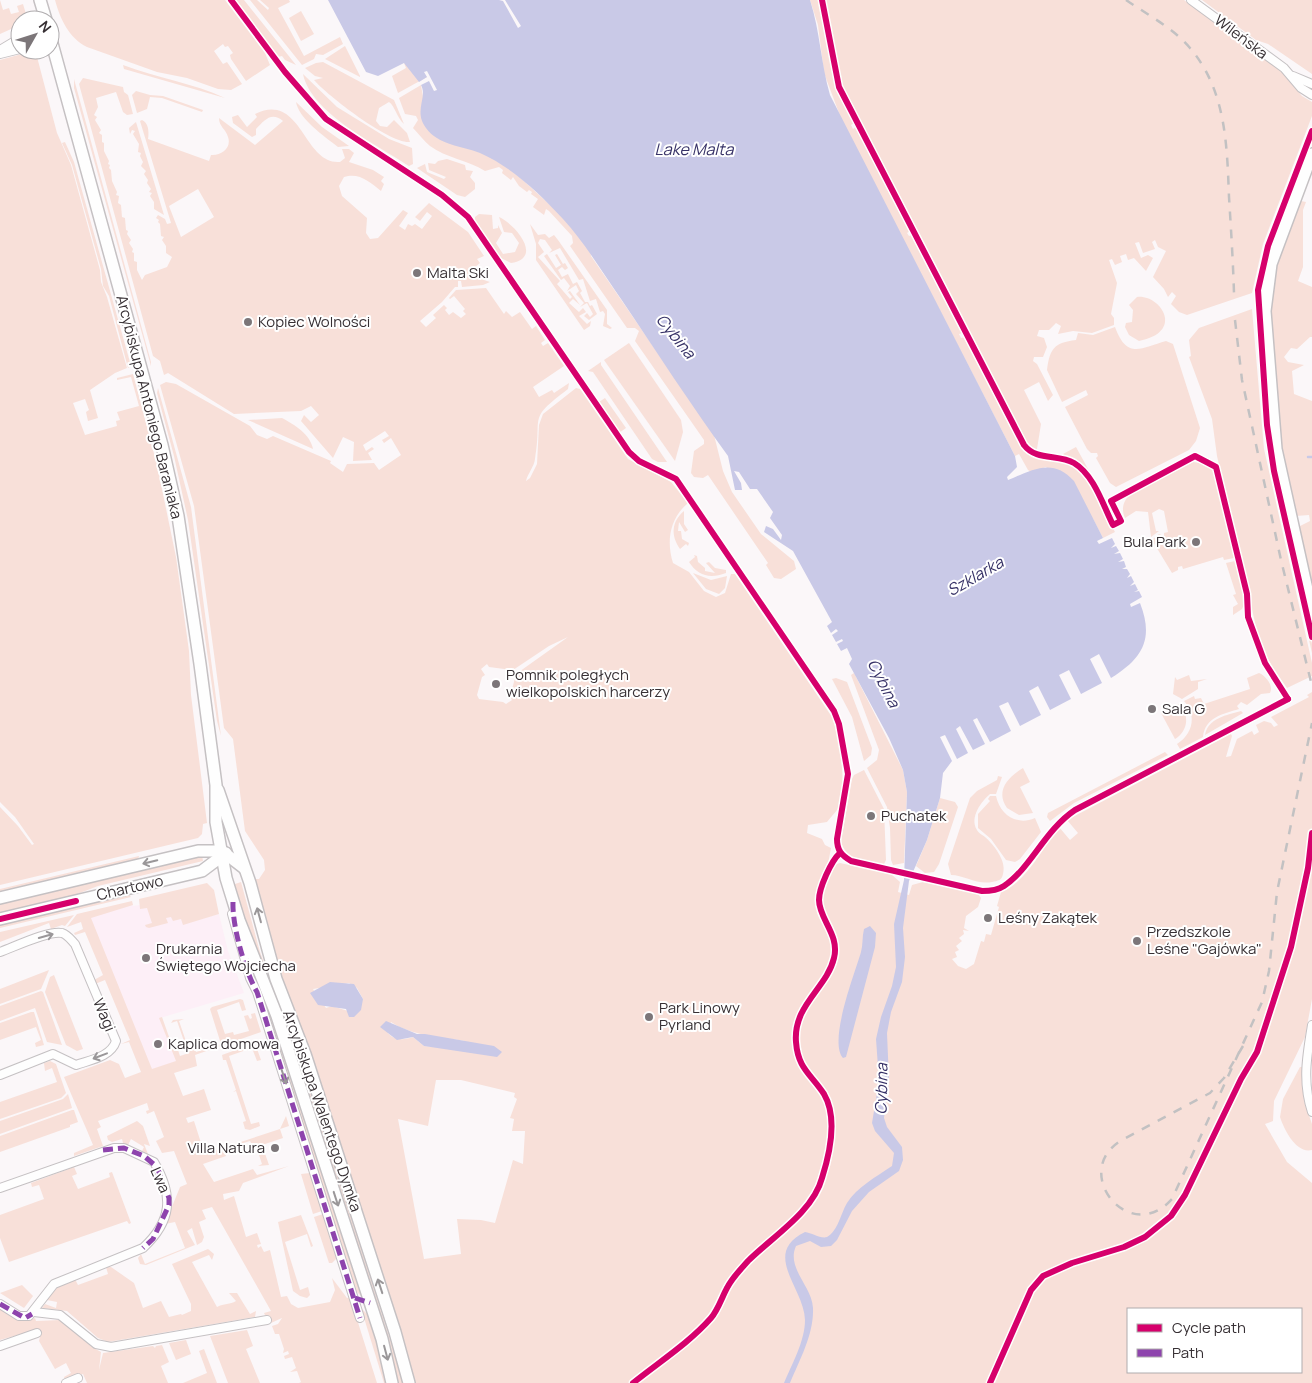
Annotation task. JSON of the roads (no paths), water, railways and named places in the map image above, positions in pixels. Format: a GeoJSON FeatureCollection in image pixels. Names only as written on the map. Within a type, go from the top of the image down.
{"type":"FeatureCollection","features":[{"type":"Feature","properties":{"kind":"street","name":"Wileńska"},"geometry":{"type":"LineString","coordinates":[[1191,0],[1291,75],[1312,84]]}},
{"type":"Feature","properties":{"kind":"street","name":"Arcybiskupa Antoniego Baraniaka"},"geometry":{"type":"LineString","coordinates":[[55,60],[169,474],[187,566],[216,785],[215,817],[222,854]]}},
{"type":"Feature","properties":{"kind":"street","name":"Wileńska"},"geometry":{"type":"LineString","coordinates":[[1291,75],[1301,88],[1312,94]]}},
{"type":"Feature","properties":{"kind":"street"},"geometry":{"type":"LineString","coordinates":[[1312,154],[1271,264],[1265,304],[1276,448],[1312,612]]}},
{"type":"Feature","properties":{"kind":"street","name":"Arcybiskupa Antoniego Baraniaka"},"geometry":{"type":"LineString","coordinates":[[216,785],[234,838]]}},
{"type":"Feature","properties":{"kind":"street"},"geometry":{"type":"LineString","coordinates":[[198,851],[204,847],[210,838],[215,817]]}},
{"type":"Feature","properties":{"kind":"street","name":"Chartowo"},"geometry":{"type":"LineString","coordinates":[[0,919],[202,871],[222,854],[234,838]]}},
{"type":"Feature","properties":{"kind":"street","name":"Arcybiskupa Walentego Dymka"},"geometry":{"type":"LineString","coordinates":[[234,838],[245,869],[276,979],[305,1054],[395,1332],[409,1383]]}},
{"type":"Feature","properties":{"kind":"street","name":"Chartowo"},"geometry":{"type":"LineString","coordinates":[[0,898],[198,851],[222,854]]}},
{"type":"Feature","properties":{"kind":"street"},"geometry":{"type":"LineString","coordinates":[[222,854],[245,869]]}},
{"type":"Feature","properties":{"kind":"street","name":"Arcybiskupa Walentego Dymka"},"geometry":{"type":"LineString","coordinates":[[222,854],[233,902],[277,1016],[370,1303],[392,1383]]}},
{"type":"Feature","properties":{"kind":"street"},"geometry":{"type":"LineString","coordinates":[[202,871],[226,878]]}},
{"type":"Feature","properties":{"kind":"street"},"geometry":{"type":"LineString","coordinates":[[233,902],[232,916],[250,978],[360,1318]]}},
{"type":"Feature","properties":{"kind":"street","name":"Wagi"},"geometry":{"type":"LineString","coordinates":[[0,952],[50,934],[62,933],[68,937],[75,944],[116,1042],[114,1048],[109,1053],[76,1065],[53,1054],[0,1074]]}},
{"type":"Feature","properties":{"kind":"street"},"geometry":{"type":"LineString","coordinates":[[1312,1026],[1305,1073],[1307,1098],[1312,1112]]}},
{"type":"Feature","properties":{"kind":"street","name":"Lwa"},"geometry":{"type":"LineString","coordinates":[[0,1188],[114,1148],[124,1148],[154,1162],[168,1198],[168,1210],[153,1239],[143,1248],[54,1284],[33,1313]]}},
{"type":"Feature","properties":{"kind":"street"},"geometry":{"type":"LineString","coordinates":[[355,1298],[370,1303]]}},
{"type":"Feature","properties":{"kind":"street"},"geometry":{"type":"LineString","coordinates":[[0,1304],[18,1316],[25,1318],[33,1313],[60,1315],[96,1344],[111,1347],[266,1320]]}},
{"type":"Feature","properties":{"kind":"street"},"geometry":{"type":"LineString","coordinates":[[0,1346],[37,1333]]}},
{"type":"Feature","properties":{"kind":"street"},"geometry":{"type":"LineString","coordinates":[[66,1383],[78,1378]]}},
{"type":"Feature","properties":{"kind":"water","name":"Lake Malta"},"geometry":{"type":"Polygon","coordinates":[[[328,0],[499,0],[503,1],[518,28],[521,26],[505,0],[810,0],[830,95],[1015,456],[1017,467],[1007,477],[1008,480],[1042,468],[1058,469],[1066,474],[1074,481],[1103,538],[1097,541],[1099,544],[1112,538],[1115,544],[1111,548],[1116,546],[1119,551],[1114,554],[1120,553],[1123,559],[1118,562],[1124,561],[1126,567],[1122,569],[1127,569],[1130,574],[1127,578],[1131,576],[1134,582],[1130,586],[1135,584],[1138,590],[1134,592],[1139,591],[1142,597],[1130,604],[1131,607],[1140,603],[1146,627],[1143,646],[1138,655],[1122,671],[1111,678],[1099,654],[1090,659],[1102,683],[1081,694],[1069,670],[1059,675],[1071,699],[1050,710],[1038,686],[1029,691],[1041,715],[1020,726],[1008,702],[999,706],[1011,731],[990,742],[977,718],[973,720],[985,744],[973,750],[960,726],[956,729],[968,753],[957,759],[945,735],[940,737],[952,761],[943,773],[940,798],[927,840],[909,881],[903,928],[905,957],[902,982],[891,1012],[887,1033],[889,1080],[884,1118],[887,1127],[902,1147],[903,1160],[899,1171],[869,1192],[852,1211],[837,1240],[831,1246],[821,1247],[810,1241],[796,1246],[794,1262],[812,1300],[813,1318],[806,1346],[790,1383],[784,1383],[803,1336],[805,1320],[803,1308],[785,1261],[786,1250],[792,1241],[805,1232],[822,1237],[827,1237],[831,1234],[851,1197],[867,1183],[892,1166],[894,1153],[875,1131],[872,1123],[879,1081],[876,1039],[896,967],[894,924],[904,880],[907,792],[903,770],[889,738],[849,664],[852,659],[847,648],[841,651],[837,644],[843,641],[842,639],[836,642],[832,635],[838,631],[836,629],[831,633],[827,626],[832,622],[793,551],[764,532],[766,526],[773,529],[781,540],[782,535],[770,518],[773,512],[757,489],[750,489],[739,472],[734,471],[741,483],[742,490],[735,490],[728,456],[579,238],[545,200],[514,173],[480,153],[444,142],[431,134],[422,122],[421,116],[423,90],[421,85],[429,81],[434,91],[437,90],[427,71],[424,72],[427,77],[419,82],[404,63],[378,76],[366,72],[328,0]]]}},
{"type":"Feature","properties":{"kind":"water"},"geometry":{"type":"Polygon","coordinates":[[[870,926],[876,933],[875,947],[846,1057],[843,1058],[839,1049],[839,1037],[844,1006],[861,952],[864,929],[870,926]]]}},
{"type":"Feature","properties":{"kind":"water"},"geometry":{"type":"Polygon","coordinates":[[[330,982],[354,984],[363,999],[361,1010],[354,1017],[349,1017],[346,1009],[318,1005],[310,993],[330,982]]]}},
{"type":"Feature","properties":{"kind":"water"},"geometry":{"type":"Polygon","coordinates":[[[386,1021],[417,1034],[494,1046],[502,1052],[497,1057],[424,1046],[413,1037],[397,1040],[380,1027],[386,1021]]]}},
{"type":"Feature","properties":{"kind":"railway"},"geometry":{"type":"LineString","coordinates":[[1126,0],[1160,22],[1190,48],[1202,64],[1218,100],[1227,158],[1234,293]]}},
{"type":"Feature","properties":{"kind":"railway"},"geometry":{"type":"LineString","coordinates":[[1235,320],[1242,380],[1281,560],[1312,686]]}},
{"type":"Feature","properties":{"kind":"railway"},"geometry":{"type":"LineString","coordinates":[[1243,1046],[1224,1078],[1210,1093],[1122,1140],[1107,1153],[1101,1169],[1103,1185],[1111,1199],[1123,1210],[1139,1214],[1155,1212],[1172,1199],[1262,1002],[1269,971],[1277,892],[1312,723]]}},
{"type":"Feature","properties":{"kind":"place","name":"Malta Ski"},"geometry":{"type":"Point","coordinates":[417,273]}},
{"type":"Feature","properties":{"kind":"place","name":"Kopiec Wolności"},"geometry":{"type":"Point","coordinates":[248,322]}},
{"type":"Feature","properties":{"kind":"place","name":"Bula Park"},"geometry":{"type":"Point","coordinates":[1196,542]}},
{"type":"Feature","properties":{"kind":"place","name":"Pomnik poległych wielkopolskich harcerzy"},"geometry":{"type":"Point","coordinates":[496,684]}},
{"type":"Feature","properties":{"kind":"place","name":"Sala G"},"geometry":{"type":"Point","coordinates":[1152,709]}},
{"type":"Feature","properties":{"kind":"place","name":"Puchatek"},"geometry":{"type":"Point","coordinates":[871,816]}},
{"type":"Feature","properties":{"kind":"place","name":"Leśny Zakątek"},"geometry":{"type":"Point","coordinates":[988,918]}},
{"type":"Feature","properties":{"kind":"place","name":"Przedszkole Leśne \"Gajówka\""},"geometry":{"type":"Point","coordinates":[1137,941]}},
{"type":"Feature","properties":{"kind":"place","name":"Drukarnia Świętego Wojciecha"},"geometry":{"type":"Point","coordinates":[146,958]}},
{"type":"Feature","properties":{"kind":"place","name":"Park Linowy Pyrland"},"geometry":{"type":"Point","coordinates":[649,1017]}},
{"type":"Feature","properties":{"kind":"place","name":"Kaplica domowa"},"geometry":{"type":"Point","coordinates":[158,1044]}},
{"type":"Feature","properties":{"kind":"place","name":"Villa Natura"},"geometry":{"type":"Point","coordinates":[275,1148]}},
{"type":"Feature","properties":{"kind":"water label","name":"Cybina"},"geometry":{"type":"Point","coordinates":[676,336]}},
{"type":"Feature","properties":{"kind":"water label","name":"Szklarka"},"geometry":{"type":"Point","coordinates":[975,576]}},
{"type":"Feature","properties":{"kind":"water label","name":"Cybina"},"geometry":{"type":"Point","coordinates":[884,683]}},
{"type":"Feature","properties":{"kind":"water label","name":"Cybina"},"geometry":{"type":"Point","coordinates":[881,1089]}}]}
